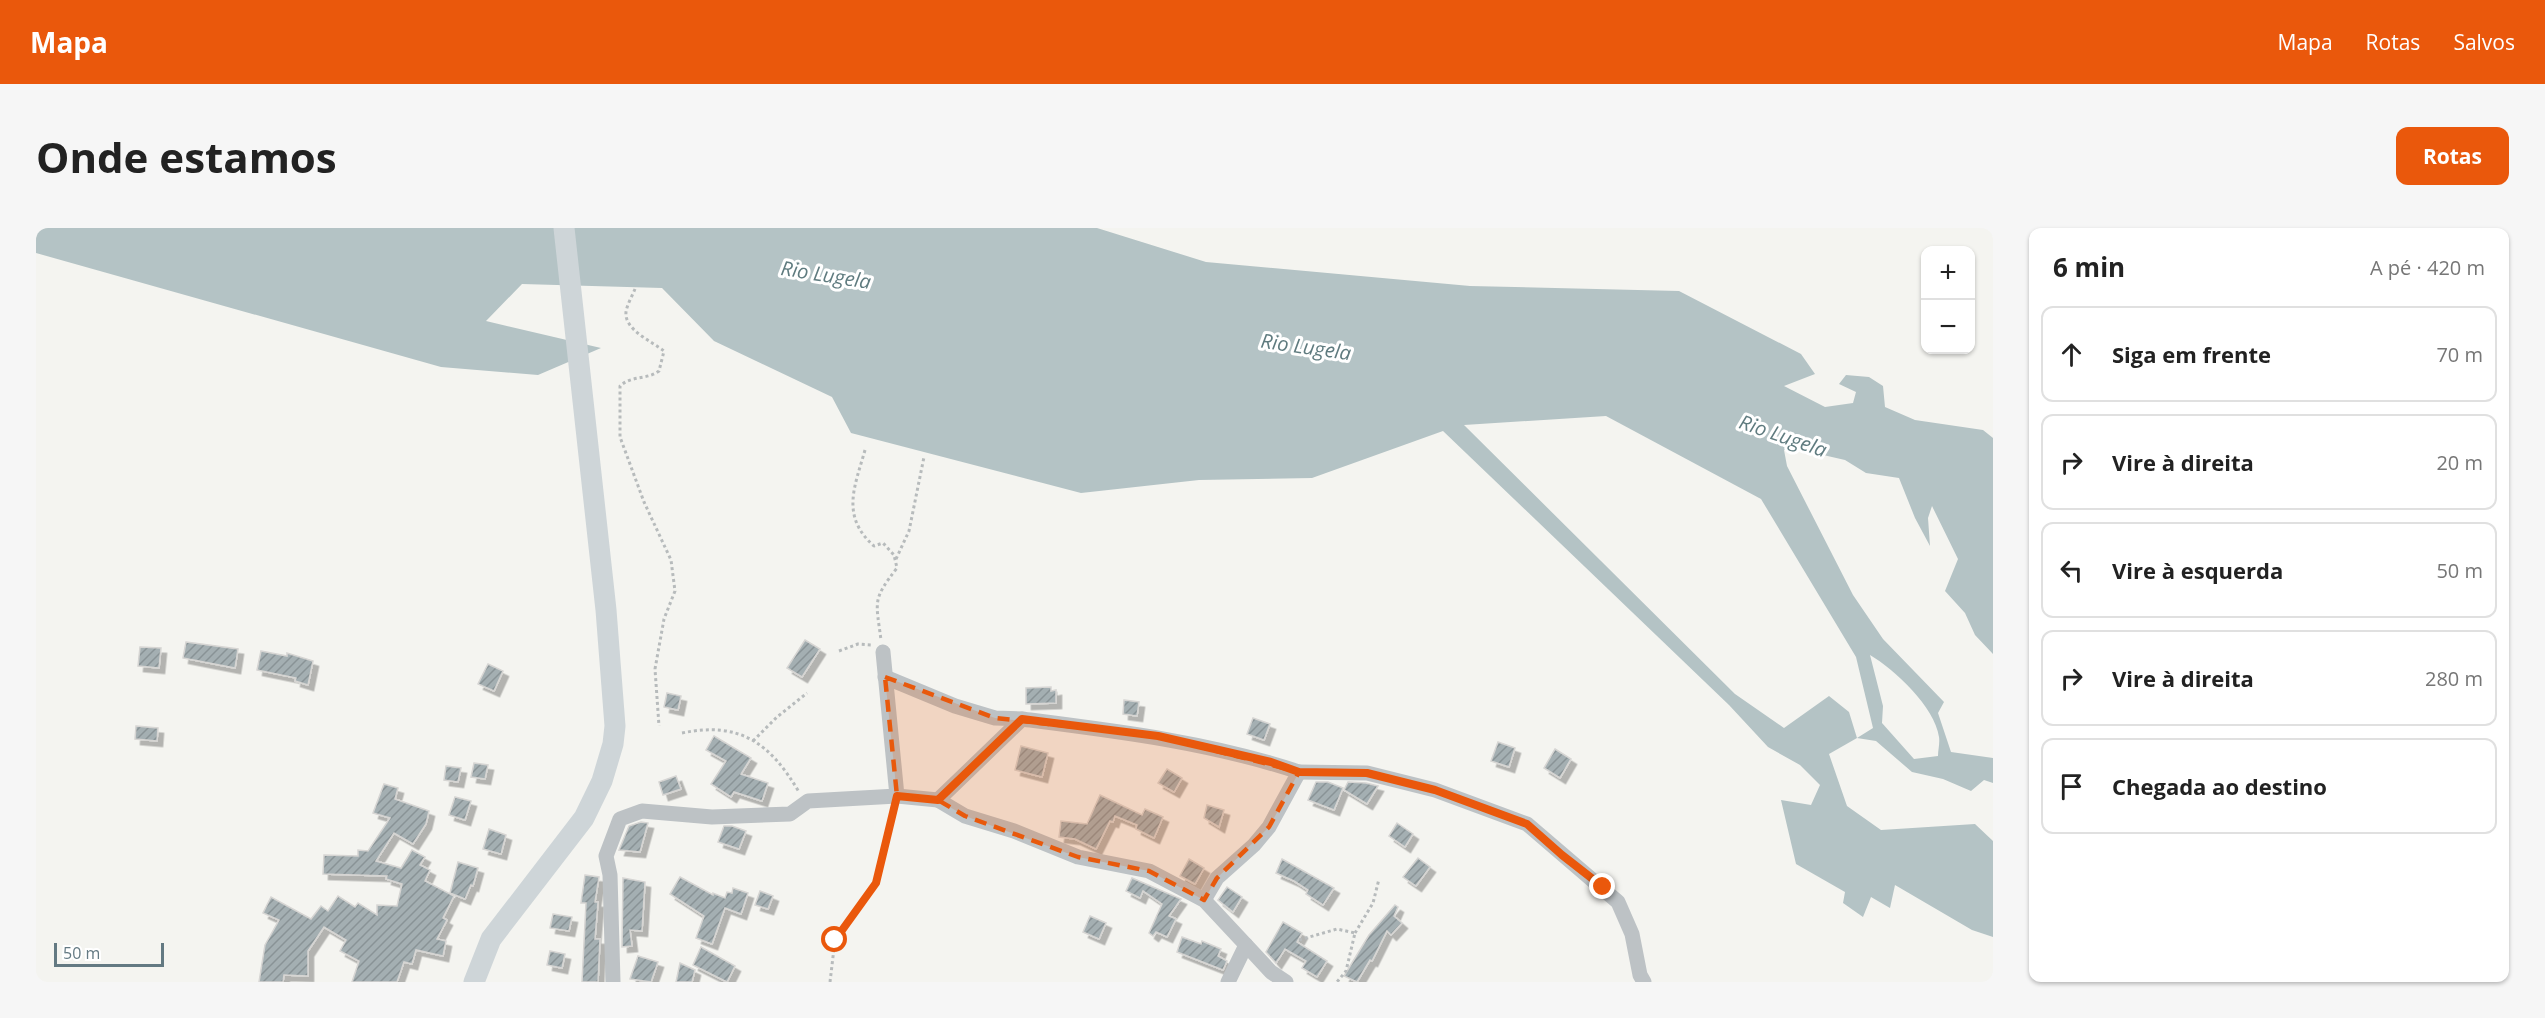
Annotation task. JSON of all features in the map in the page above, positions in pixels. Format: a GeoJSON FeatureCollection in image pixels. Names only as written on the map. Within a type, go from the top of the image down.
{"type":"FeatureCollection","features":[{"type":"Feature","properties":{"kind":"main road"},"geometry":{"type":"LineString","coordinates":[[474,982],[491,939],[584,818],[602,781],[613,744],[615,726],[606,610],[564,228]]}},
{"type":"Feature","properties":{"kind":"street"},"geometry":{"type":"LineString","coordinates":[[883,652],[897,796]]}},
{"type":"Feature","properties":{"kind":"street"},"geometry":{"type":"LineString","coordinates":[[885,677],[955,706],[995,718],[1022,719],[1158,736],[1271,762],[1299,772],[1367,773],[1435,790],[1527,824],[1618,902],[1632,934],[1640,975],[1644,982]]}},
{"type":"Feature","properties":{"kind":"street"},"geometry":{"type":"LineString","coordinates":[[938,800],[1022,719]]}},
{"type":"Feature","properties":{"kind":"street"},"geometry":{"type":"LineString","coordinates":[[1204,900],[1217,878],[1254,845],[1269,827],[1299,772]]}},
{"type":"Feature","properties":{"kind":"street"},"geometry":{"type":"LineString","coordinates":[[613,982],[610,875],[606,856],[620,819],[642,811],[712,817],[790,814],[808,801],[897,796],[938,800],[965,816],[1014,831],[1078,857],[1149,871],[1204,900],[1271,972],[1286,982]]}},
{"type":"Feature","properties":{"kind":"street"},"geometry":{"type":"LineString","coordinates":[[1228,982],[1246,945]]}},
{"type":"Feature","properties":{"kind":"path"},"geometry":{"type":"LineString","coordinates":[[635,290],[626,312],[627,320],[645,341],[656,344],[664,351],[659,371],[652,376],[628,379],[620,386],[619,404],[620,437],[644,502],[671,560],[675,591],[664,619],[655,669],[659,726]]}},
{"type":"Feature","properties":{"kind":"path"},"geometry":{"type":"LineString","coordinates":[[865,450],[851,496],[855,519],[865,538],[874,546],[883,543],[894,555],[897,568],[883,586],[876,601],[883,652]]}},
{"type":"Feature","properties":{"kind":"path"},"geometry":{"type":"LineString","coordinates":[[896,560],[909,531],[924,457]]}},
{"type":"Feature","properties":{"kind":"path"},"geometry":{"type":"LineString","coordinates":[[839,651],[858,644],[876,645],[883,652]]}},
{"type":"Feature","properties":{"kind":"path"},"geometry":{"type":"LineString","coordinates":[[753,741],[777,717],[807,693]]}},
{"type":"Feature","properties":{"kind":"path"},"geometry":{"type":"LineString","coordinates":[[682,733],[704,728],[729,730],[753,741],[788,775],[802,797],[808,801]]}},
{"type":"Feature","properties":{"kind":"path"},"geometry":{"type":"LineString","coordinates":[[830,982],[835,940],[876,883],[897,796]]}},
{"type":"Feature","properties":{"kind":"path"},"geometry":{"type":"LineString","coordinates":[[1336,982],[1346,971],[1355,933],[1373,903],[1379,879]]}},
{"type":"Feature","properties":{"kind":"path"},"geometry":{"type":"LineString","coordinates":[[1299,940],[1337,929],[1355,933]]}},
{"type":"Feature","properties":{"kind":"highlighted area"},"geometry":{"type":"Polygon","coordinates":[[[885,677],[995,718],[1158,736],[1299,772],[1269,827],[1217,878],[1204,900],[1149,871],[1078,857],[965,816],[938,800],[897,796],[885,677]]]}},
{"type":"Feature","properties":{"kind":"water","name":"Rio Lugela"},"geometry":{"type":"Polygon","coordinates":[[[36,228],[1097,228],[1206,262],[1470,286],[1679,291],[1801,354],[1815,374],[1784,386],[1825,407],[1853,403],[1856,392],[1839,384],[1846,375],[1869,377],[1883,386],[1885,407],[1915,420],[1983,430],[1993,438],[1993,654],[1975,635],[1965,613],[1945,591],[1958,559],[1932,506],[1928,518],[1930,546],[1915,518],[1899,478],[1866,473],[1845,460],[1797,449],[1784,450],[1787,466],[1853,595],[1883,639],[1944,702],[1938,713],[1951,752],[1993,758],[1993,783],[1984,780],[1971,791],[1943,779],[1912,772],[1876,741],[1857,738],[1829,754],[1847,806],[1881,830],[1975,824],[1993,841],[1993,937],[1972,930],[1895,885],[1890,908],[1871,897],[1863,917],[1843,903],[1845,892],[1796,864],[1781,800],[1811,805],[1820,785],[1800,765],[1768,747],[1729,705],[1443,431],[1312,478],[1199,480],[1081,493],[851,433],[832,397],[714,341],[662,288],[522,284],[486,321],[601,348],[538,375],[441,367],[36,253],[36,228]],[[1606,416],[1464,425],[1735,694],[1784,728],[1829,696],[1849,712],[1857,738],[1873,728],[1856,657],[1761,499],[1606,416]],[[1870,655],[1883,706],[1882,723],[1914,759],[1938,756],[1939,737],[1930,713],[1901,679],[1870,655]]]}},
{"type":"Feature","properties":{"kind":"building"},"geometry":{"type":"Polygon","coordinates":[[[805,640],[820,649],[802,677],[787,668],[805,640]]]}},
{"type":"Feature","properties":{"kind":"building"},"geometry":{"type":"Polygon","coordinates":[[[186,642],[238,649],[235,668],[183,658],[186,642]]]}},
{"type":"Feature","properties":{"kind":"building"},"geometry":{"type":"Polygon","coordinates":[[[140,647],[161,648],[159,668],[138,666],[140,647]]]}},
{"type":"Feature","properties":{"kind":"building"},"geometry":{"type":"Polygon","coordinates":[[[261,651],[287,656],[287,653],[313,661],[308,685],[295,681],[296,678],[257,670],[261,651]]]}},
{"type":"Feature","properties":{"kind":"building"},"geometry":{"type":"Polygon","coordinates":[[[488,664],[503,671],[494,691],[478,684],[488,664]]]}},
{"type":"Feature","properties":{"kind":"building"},"geometry":{"type":"Polygon","coordinates":[[[1051,687],[1051,691],[1056,690],[1056,703],[1026,704],[1026,688],[1051,687]]]}},
{"type":"Feature","properties":{"kind":"building"},"geometry":{"type":"Polygon","coordinates":[[[667,693],[681,696],[678,710],[664,707],[667,693]]]}},
{"type":"Feature","properties":{"kind":"building"},"geometry":{"type":"Polygon","coordinates":[[[1124,700],[1139,702],[1137,716],[1123,714],[1124,700]]]}},
{"type":"Feature","properties":{"kind":"building"},"geometry":{"type":"Polygon","coordinates":[[[1253,718],[1270,724],[1264,740],[1247,734],[1253,718]]]}},
{"type":"Feature","properties":{"kind":"building"},"geometry":{"type":"Polygon","coordinates":[[[136,726],[158,728],[157,741],[135,739],[136,726]]]}},
{"type":"Feature","properties":{"kind":"building"},"geometry":{"type":"Polygon","coordinates":[[[714,736],[751,758],[741,774],[768,783],[762,801],[734,792],[731,797],[711,784],[726,761],[706,750],[714,736]]]}},
{"type":"Feature","properties":{"kind":"building"},"geometry":{"type":"Polygon","coordinates":[[[1498,742],[1515,748],[1509,767],[1491,761],[1498,742]]]}},
{"type":"Feature","properties":{"kind":"building"},"geometry":{"type":"Polygon","coordinates":[[[1021,746],[1048,753],[1042,777],[1015,770],[1021,746]]]}},
{"type":"Feature","properties":{"kind":"building"},"geometry":{"type":"Polygon","coordinates":[[[1555,749],[1571,759],[1560,778],[1544,768],[1555,749]]]}},
{"type":"Feature","properties":{"kind":"building"},"geometry":{"type":"Polygon","coordinates":[[[474,763],[488,765],[485,779],[471,777],[474,763]]]}},
{"type":"Feature","properties":{"kind":"building"},"geometry":{"type":"Polygon","coordinates":[[[446,766],[461,768],[458,782],[444,780],[446,766]]]}},
{"type":"Feature","properties":{"kind":"building"},"geometry":{"type":"Polygon","coordinates":[[[1167,769],[1182,778],[1174,792],[1158,783],[1167,769]]]}},
{"type":"Feature","properties":{"kind":"building"},"geometry":{"type":"Polygon","coordinates":[[[676,776],[681,789],[663,795],[659,782],[676,776]]]}},
{"type":"Feature","properties":{"kind":"building"},"geometry":{"type":"Polygon","coordinates":[[[1316,782],[1328,782],[1343,788],[1334,810],[1308,800],[1316,782]]]}},
{"type":"Feature","properties":{"kind":"building"},"geometry":{"type":"Polygon","coordinates":[[[1348,782],[1378,786],[1367,804],[1344,790],[1348,782]]]}},
{"type":"Feature","properties":{"kind":"building"},"geometry":{"type":"Polygon","coordinates":[[[384,784],[398,788],[395,799],[429,811],[426,824],[413,844],[394,833],[376,861],[401,868],[412,850],[425,857],[420,865],[430,870],[425,881],[454,896],[443,918],[447,920],[437,939],[446,941],[443,956],[416,950],[412,964],[404,962],[397,982],[352,982],[359,961],[340,951],[346,940],[324,927],[308,951],[308,976],[284,975],[283,982],[259,982],[265,945],[279,920],[263,913],[271,897],[311,919],[321,906],[328,911],[338,896],[355,907],[358,903],[377,915],[377,905],[397,906],[402,884],[386,879],[387,876],[323,874],[324,855],[358,856],[358,850],[368,851],[390,818],[373,813],[384,784]]]}},
{"type":"Feature","properties":{"kind":"building"},"geometry":{"type":"Polygon","coordinates":[[[1100,795],[1142,815],[1145,809],[1163,817],[1154,838],[1136,829],[1137,825],[1115,816],[1113,822],[1110,821],[1096,849],[1075,839],[1059,837],[1061,821],[1087,824],[1100,795]]]}},
{"type":"Feature","properties":{"kind":"building"},"geometry":{"type":"Polygon","coordinates":[[[455,797],[471,801],[465,820],[449,815],[455,797]]]}},
{"type":"Feature","properties":{"kind":"building"},"geometry":{"type":"Polygon","coordinates":[[[1207,805],[1224,810],[1219,827],[1204,818],[1207,805]]]}},
{"type":"Feature","properties":{"kind":"building"},"geometry":{"type":"Polygon","coordinates":[[[641,822],[648,823],[640,852],[619,850],[629,826],[641,822]]]}},
{"type":"Feature","properties":{"kind":"building"},"geometry":{"type":"Polygon","coordinates":[[[1397,823],[1413,834],[1405,847],[1389,836],[1397,823]]]}},
{"type":"Feature","properties":{"kind":"building"},"geometry":{"type":"Polygon","coordinates":[[[724,826],[746,831],[739,849],[718,842],[724,826]]]}},
{"type":"Feature","properties":{"kind":"building"},"geometry":{"type":"Polygon","coordinates":[[[489,829],[506,835],[501,854],[483,849],[489,829]]]}},
{"type":"Feature","properties":{"kind":"building"},"geometry":{"type":"Polygon","coordinates":[[[1418,858],[1430,867],[1416,886],[1403,877],[1418,858]]]}},
{"type":"Feature","properties":{"kind":"building"},"geometry":{"type":"Polygon","coordinates":[[[1189,859],[1204,868],[1195,884],[1180,876],[1189,859]]]}},
{"type":"Feature","properties":{"kind":"building"},"geometry":{"type":"Polygon","coordinates":[[[1282,859],[1334,888],[1323,905],[1306,894],[1308,890],[1276,873],[1282,859]]]}},
{"type":"Feature","properties":{"kind":"building"},"geometry":{"type":"Polygon","coordinates":[[[458,862],[478,868],[473,886],[471,885],[465,899],[450,893],[458,862]]]}},
{"type":"Feature","properties":{"kind":"building"},"geometry":{"type":"Polygon","coordinates":[[[585,875],[599,877],[595,902],[598,902],[595,939],[600,939],[598,982],[582,982],[586,903],[581,903],[585,875]]]}},
{"type":"Feature","properties":{"kind":"building"},"geometry":{"type":"Polygon","coordinates":[[[680,877],[713,895],[713,893],[725,898],[727,892],[732,893],[733,888],[748,893],[741,914],[725,908],[712,944],[696,938],[704,916],[670,894],[680,877]]]}},
{"type":"Feature","properties":{"kind":"building"},"geometry":{"type":"Polygon","coordinates":[[[623,878],[645,882],[642,931],[630,930],[632,946],[622,947],[623,878]]]}},
{"type":"Feature","properties":{"kind":"building"},"geometry":{"type":"Polygon","coordinates":[[[1132,878],[1181,899],[1169,916],[1176,919],[1167,937],[1156,932],[1153,936],[1149,933],[1162,904],[1143,891],[1140,898],[1126,891],[1132,878]]]}},
{"type":"Feature","properties":{"kind":"building"},"geometry":{"type":"Polygon","coordinates":[[[1227,887],[1242,897],[1233,912],[1218,900],[1227,887]]]}},
{"type":"Feature","properties":{"kind":"building"},"geometry":{"type":"Polygon","coordinates":[[[760,891],[773,896],[768,909],[755,905],[760,891]]]}},
{"type":"Feature","properties":{"kind":"building"},"geometry":{"type":"Polygon","coordinates":[[[1395,905],[1398,907],[1394,916],[1402,923],[1391,935],[1387,931],[1372,961],[1370,960],[1357,982],[1344,976],[1369,935],[1395,905]]]}},
{"type":"Feature","properties":{"kind":"building"},"geometry":{"type":"Polygon","coordinates":[[[553,914],[572,917],[569,931],[550,928],[553,914]]]}},
{"type":"Feature","properties":{"kind":"building"},"geometry":{"type":"Polygon","coordinates":[[[1090,916],[1106,923],[1099,939],[1083,932],[1090,916]]]}},
{"type":"Feature","properties":{"kind":"building"},"geometry":{"type":"Polygon","coordinates":[[[1283,922],[1302,933],[1297,942],[1327,961],[1317,977],[1302,968],[1306,961],[1285,949],[1276,963],[1266,952],[1283,922]]]}},
{"type":"Feature","properties":{"kind":"building"},"geometry":{"type":"Polygon","coordinates":[[[1182,937],[1201,944],[1202,941],[1221,949],[1218,956],[1227,961],[1223,970],[1177,952],[1182,937]]]}},
{"type":"Feature","properties":{"kind":"building"},"geometry":{"type":"Polygon","coordinates":[[[701,947],[735,966],[727,982],[693,965],[701,947]]]}},
{"type":"Feature","properties":{"kind":"building"},"geometry":{"type":"Polygon","coordinates":[[[550,951],[565,954],[562,968],[547,965],[550,951]]]}},
{"type":"Feature","properties":{"kind":"building"},"geometry":{"type":"Polygon","coordinates":[[[638,956],[658,962],[651,982],[630,979],[638,956]]]}},
{"type":"Feature","properties":{"kind":"building"},"geometry":{"type":"Polygon","coordinates":[[[680,963],[695,970],[692,982],[676,982],[680,963]]]}},
{"type":"Feature","properties":{"kind":"route"},"geometry":{"type":"LineString","coordinates":[[835,940],[876,883],[897,796],[938,800],[1022,719],[1158,736],[1271,762],[1299,772],[1367,773],[1435,790],[1527,824],[1541,838],[1603,887]]}}]}
